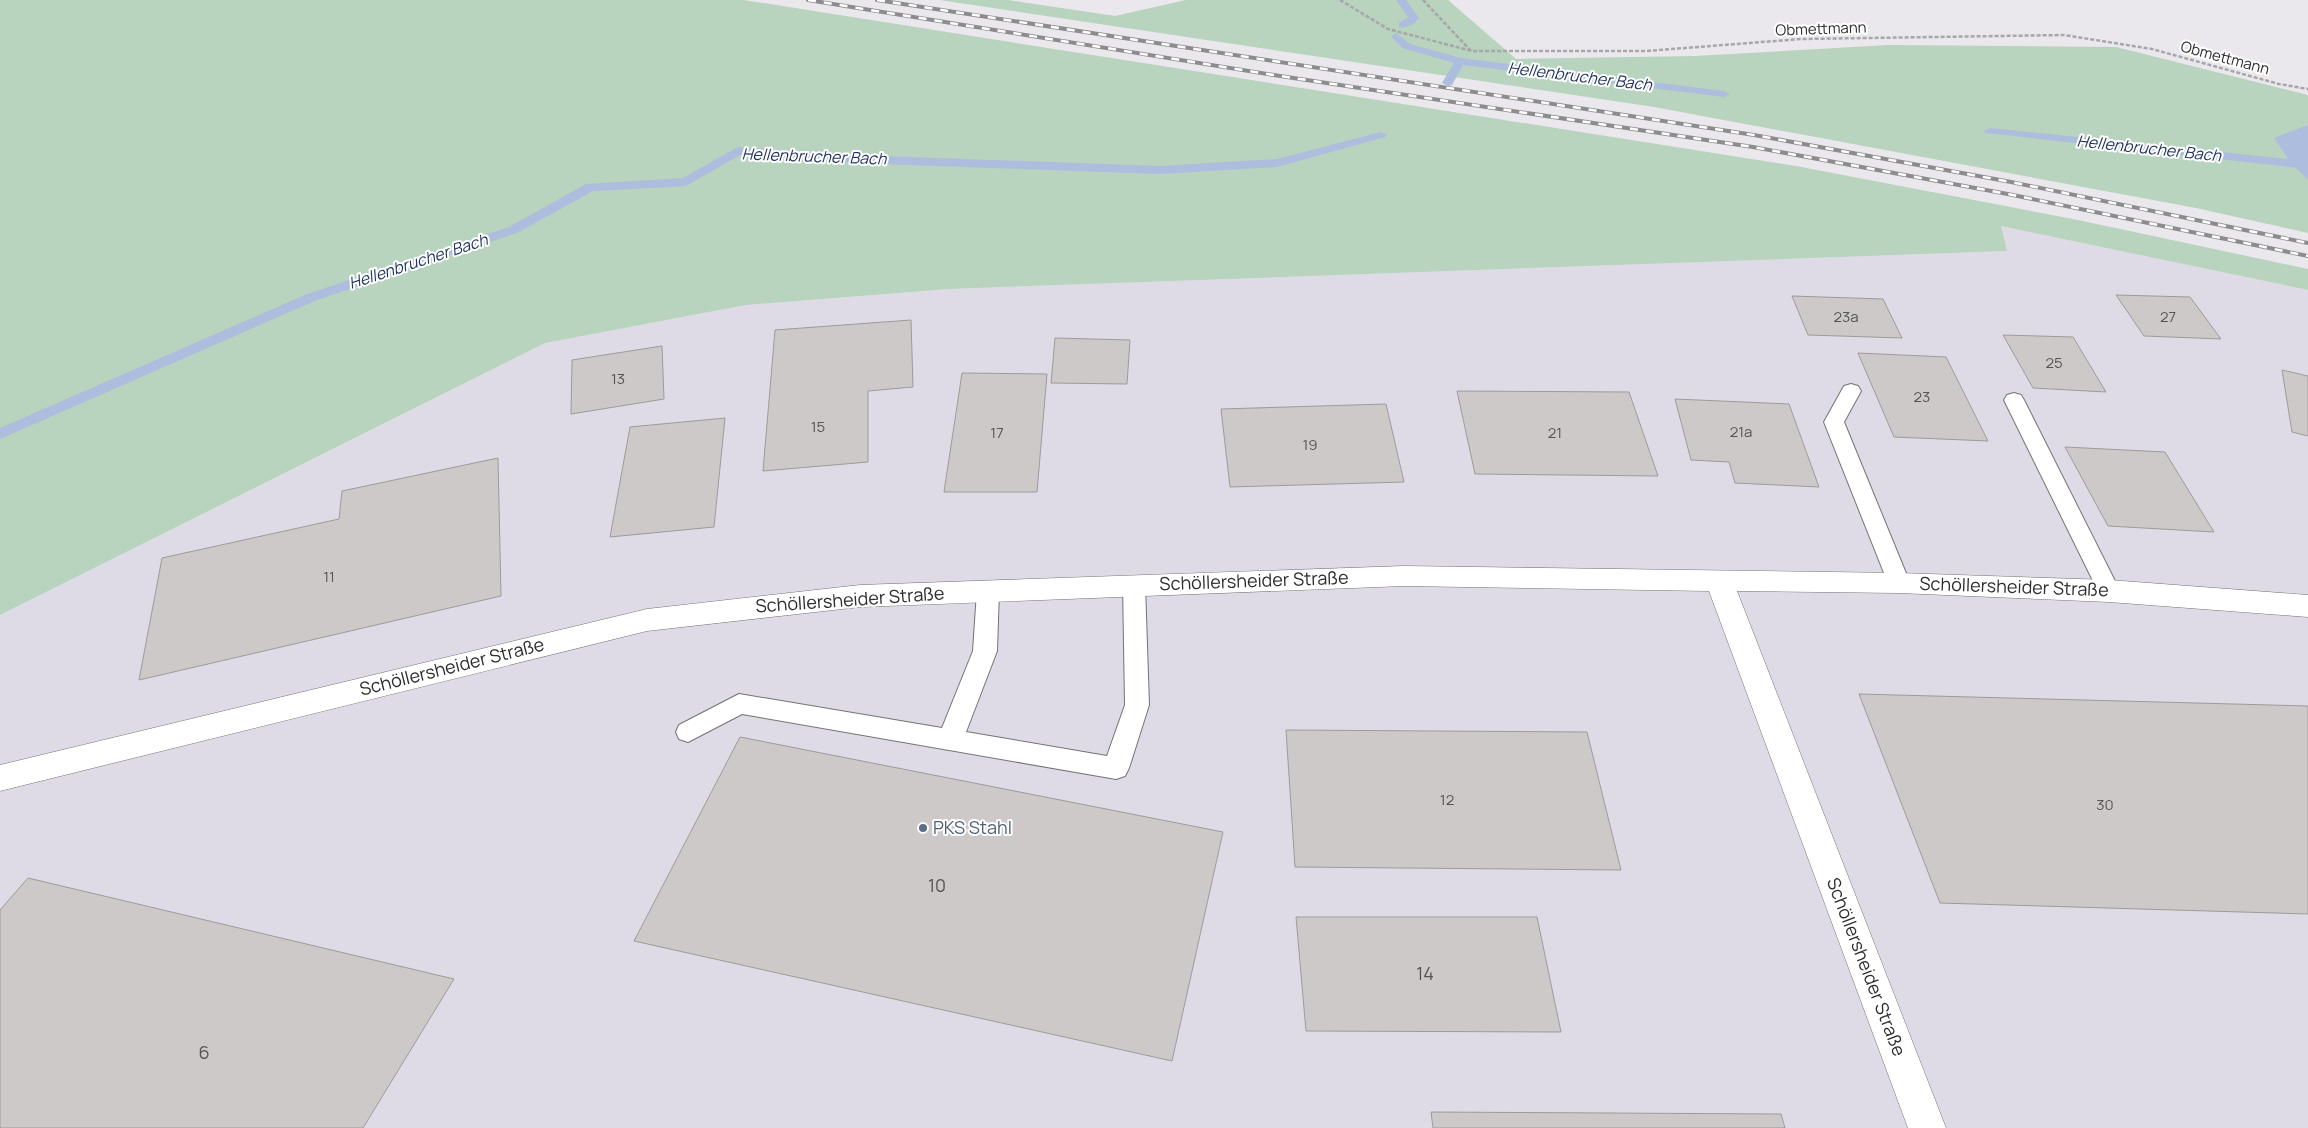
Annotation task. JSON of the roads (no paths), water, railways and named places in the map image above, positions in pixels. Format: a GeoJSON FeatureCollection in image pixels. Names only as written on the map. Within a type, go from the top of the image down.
{"type":"FeatureCollection","features":[{"type":"Feature","properties":{"kind":"street","name":"Schöllersheider Straße"},"geometry":{"type":"LineString","coordinates":[[0,778],[647,620],[860,596],[1404,576],[1898,583],[2109,591],[2308,606]]}},
{"type":"Feature","properties":{"kind":"street","name":"Schöllersheider Straße"},"geometry":{"type":"LineString","coordinates":[[1719,581],[1927,1128]]}},
{"type":"Feature","properties":{"kind":"lane"},"geometry":{"type":"LineString","coordinates":[[1851,391],[1834,422],[1898,583]]}},
{"type":"Feature","properties":{"kind":"lane"},"geometry":{"type":"LineString","coordinates":[[2014,400],[2109,591]]}},
{"type":"Feature","properties":{"kind":"lane"},"geometry":{"type":"LineString","coordinates":[[688,732],[739,704],[1116,768],[1137,705],[1134,585]]}},
{"type":"Feature","properties":{"kind":"lane"},"geometry":{"type":"LineString","coordinates":[[950,740],[986,650],[988,591]]}},
{"type":"Feature","properties":{"kind":"water"},"geometry":{"type":"Polygon","coordinates":[[[2308,125],[2308,180],[2291,163],[2274,138],[2308,125]]]}},
{"type":"Feature","properties":{"kind":"waterway"},"geometry":{"type":"LineString","coordinates":[[1401,0],[1414,18],[1403,25]]}},
{"type":"Feature","properties":{"kind":"waterway"},"geometry":{"type":"LineString","coordinates":[[1396,36],[1406,46],[1460,61]]}},
{"type":"Feature","properties":{"kind":"waterway","name":"Hellenbrucher Bach"},"geometry":{"type":"LineString","coordinates":[[1448,83],[1460,61]]}},
{"type":"Feature","properties":{"kind":"waterway","name":"Hellenbrucher Bach"},"geometry":{"type":"LineString","coordinates":[[1460,61],[1724,94]]}},
{"type":"Feature","properties":{"kind":"waterway","name":"Hellenbrucher Bach"},"geometry":{"type":"LineString","coordinates":[[1990,131],[2308,165]]}},
{"type":"Feature","properties":{"kind":"waterway","name":"Hellenbrucher Bach"},"geometry":{"type":"LineString","coordinates":[[0,434],[312,297],[513,230],[590,187],[686,182],[738,151],[855,159],[1160,170],[1277,163],[1381,135]]}},
{"type":"Feature","properties":{"kind":"railway"},"geometry":{"type":"LineString","coordinates":[[808,0],[1280,76],[1753,147],[2013,195],[2308,256]]}},
{"type":"Feature","properties":{"kind":"railway"},"geometry":{"type":"LineString","coordinates":[[877,0],[1754,135],[2011,182],[2308,243]]}},
{"type":"Feature","properties":{"kind":"place","name":"PKS Stahl"},"geometry":{"type":"Point","coordinates":[923,828]}}]}
